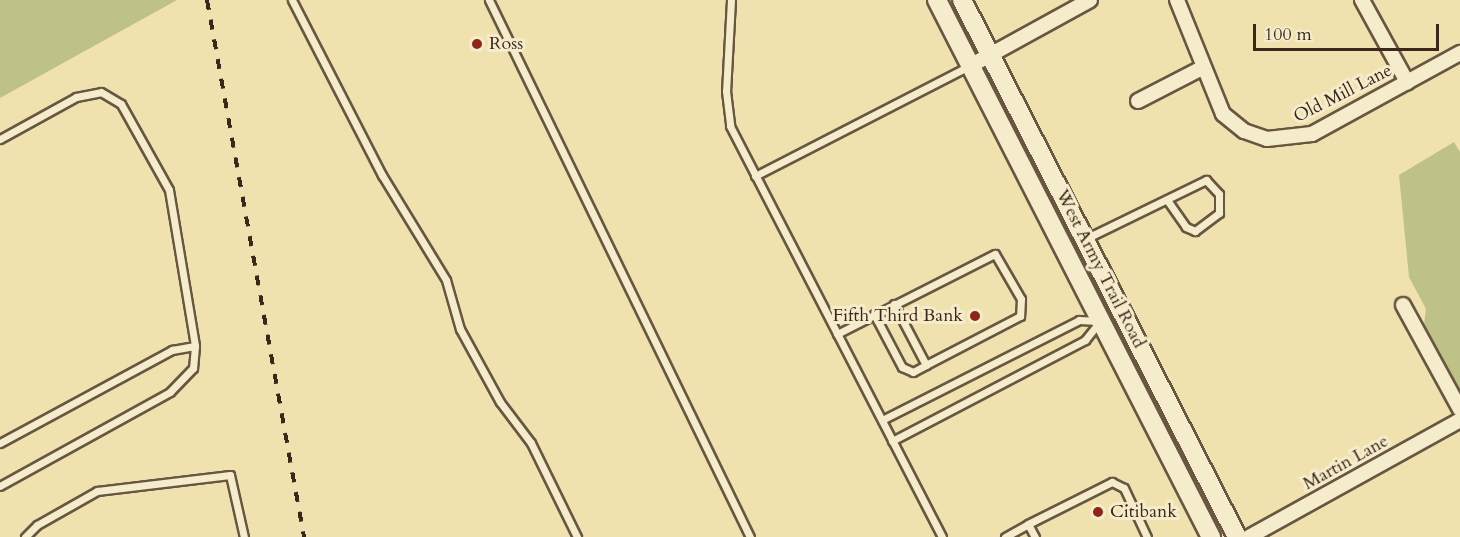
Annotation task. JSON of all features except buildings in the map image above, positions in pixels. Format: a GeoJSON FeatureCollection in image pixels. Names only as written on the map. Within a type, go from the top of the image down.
{"type":"FeatureCollection","features":[{"type":"Feature","properties":{"kind":"main road","name":"West Army Trail Road"},"geometry":{"type":"LineString","coordinates":[[937,0],[1211,537]]}},
{"type":"Feature","properties":{"kind":"main road","name":"West Army Trail Road"},"geometry":{"type":"LineString","coordinates":[[962,0],[1238,537]]}},
{"type":"Feature","properties":{"kind":"main road"},"geometry":{"type":"LineString","coordinates":[[1101,321],[1122,311]]}},
{"type":"Feature","properties":{"kind":"street"},"geometry":{"type":"LineString","coordinates":[[970,66],[1090,0]]}},
{"type":"Feature","properties":{"kind":"street","name":"Old Mill Lane"},"geometry":{"type":"LineString","coordinates":[[1177,0],[1202,68],[1223,114],[1244,132],[1276,140],[1312,134],[1460,53]]}},
{"type":"Feature","properties":{"kind":"street"},"geometry":{"type":"LineString","coordinates":[[1362,0],[1407,82]]}},
{"type":"Feature","properties":{"kind":"street"},"geometry":{"type":"LineString","coordinates":[[1138,101],[1202,68]]}},
{"type":"Feature","properties":{"kind":"street"},"geometry":{"type":"LineString","coordinates":[[1403,305],[1460,409]]}},
{"type":"Feature","properties":{"kind":"street","name":"Martin Lane"},"geometry":{"type":"LineString","coordinates":[[1249,537],[1460,420]]}},
{"type":"Feature","properties":{"kind":"lane"},"geometry":{"type":"LineString","coordinates":[[292,0],[382,175],[446,280],[460,329],[500,402],[531,443],[577,537]]}},
{"type":"Feature","properties":{"kind":"lane"},"geometry":{"type":"LineString","coordinates":[[489,0],[750,537]]}},
{"type":"Feature","properties":{"kind":"lane"},"geometry":{"type":"LineString","coordinates":[[731,0],[726,106],[730,126],[942,537]]}},
{"type":"Feature","properties":{"kind":"lane"},"geometry":{"type":"LineString","coordinates":[[756,176],[970,66]]}},
{"type":"Feature","properties":{"kind":"lane"},"geometry":{"type":"LineString","coordinates":[[0,139],[76,97],[101,92],[121,104],[169,190],[195,346],[193,368],[170,392],[0,486]]}},
{"type":"Feature","properties":{"kind":"lane"},"geometry":{"type":"LineString","coordinates":[[1084,239],[1206,180],[1219,194],[1219,213],[1195,231],[1186,227],[1167,200]]}},
{"type":"Feature","properties":{"kind":"lane"},"geometry":{"type":"LineString","coordinates":[[837,334],[874,314],[995,254],[1021,299],[1020,316],[913,372],[902,367],[874,314]]}},
{"type":"Feature","properties":{"kind":"lane"},"geometry":{"type":"LineString","coordinates":[[894,304],[926,365]]}},
{"type":"Feature","properties":{"kind":"lane"},"geometry":{"type":"LineString","coordinates":[[882,420],[1079,320],[1101,321]]}},
{"type":"Feature","properties":{"kind":"lane"},"geometry":{"type":"LineString","coordinates":[[892,441],[1085,340],[1101,321]]}},
{"type":"Feature","properties":{"kind":"lane"},"geometry":{"type":"LineString","coordinates":[[0,443],[172,350],[195,346]]}},
{"type":"Feature","properties":{"kind":"lane"},"geometry":{"type":"LineString","coordinates":[[25,537],[37,525],[97,491],[230,475],[244,537]]}},
{"type":"Feature","properties":{"kind":"lane"},"geometry":{"type":"LineString","coordinates":[[1005,537],[1112,482],[1124,488],[1147,537]]}},
{"type":"Feature","properties":{"kind":"lane"},"geometry":{"type":"LineString","coordinates":[[1028,524],[1035,537]]}},
{"type":"Feature","properties":{"kind":"green space"},"geometry":{"type":"Polygon","coordinates":[[[0,0],[177,0],[0,98],[0,0]]]}},
{"type":"Feature","properties":{"kind":"green space"},"geometry":{"type":"Polygon","coordinates":[[[1454,142],[1460,152],[1460,393],[1424,324],[1426,309],[1409,277],[1399,175],[1454,142]]]}},
{"type":"Feature","properties":{"kind":"railway"},"geometry":{"type":"LineString","coordinates":[[207,0],[304,537]]}},
{"type":"Feature","properties":{"kind":"place","name":"Ross"},"geometry":{"type":"Point","coordinates":[477,44]}},
{"type":"Feature","properties":{"kind":"place","name":"Fifth Third Bank"},"geometry":{"type":"Point","coordinates":[975,316]}},
{"type":"Feature","properties":{"kind":"place","name":"Citibank"},"geometry":{"type":"Point","coordinates":[1098,512]}}]}
